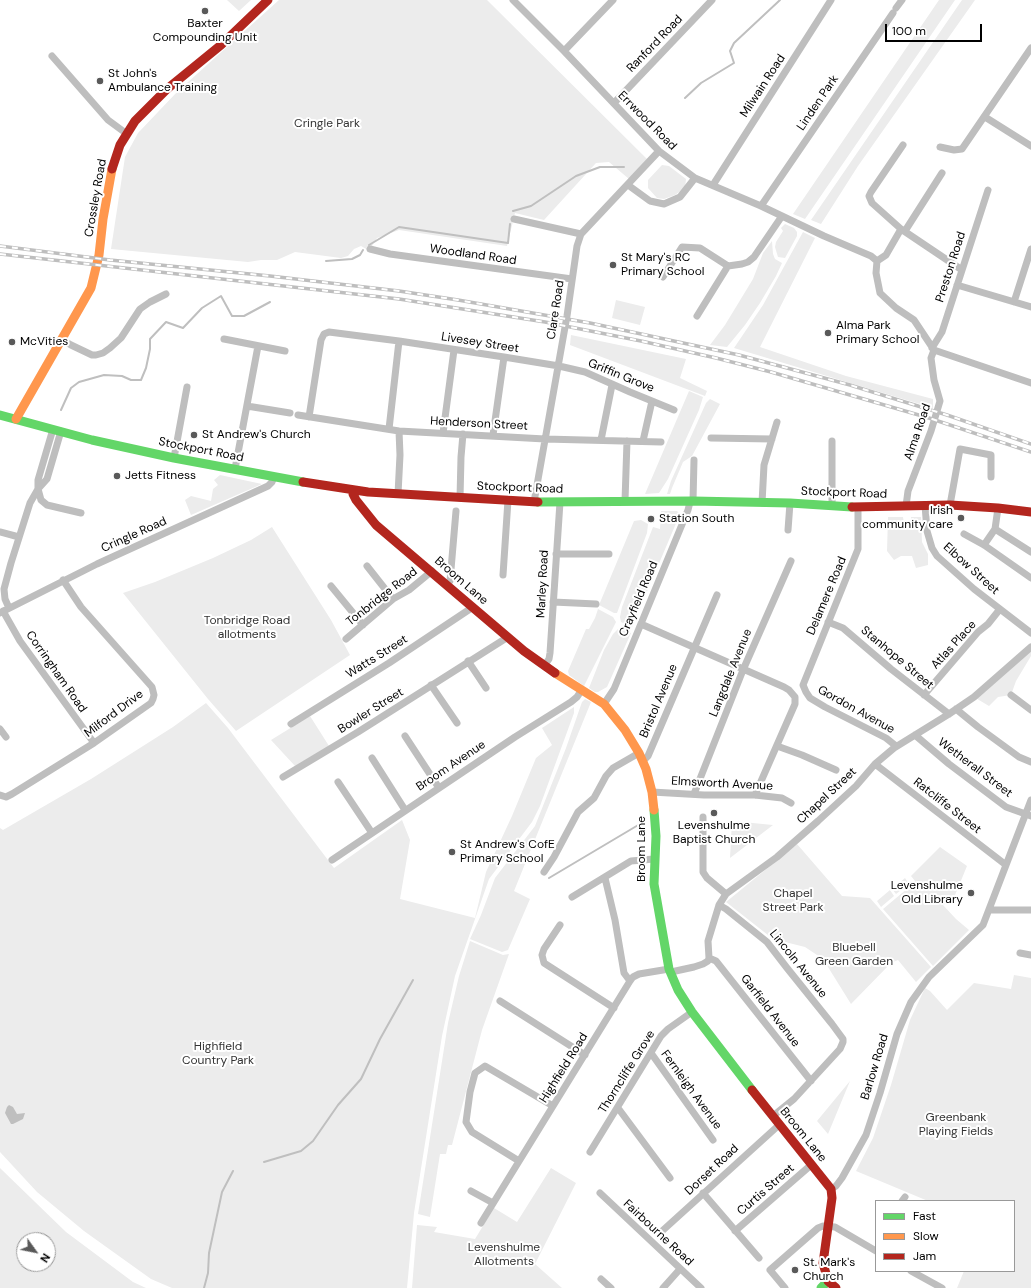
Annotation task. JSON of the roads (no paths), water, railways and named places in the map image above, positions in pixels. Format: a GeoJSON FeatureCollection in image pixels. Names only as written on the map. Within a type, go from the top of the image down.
{"type":"FeatureCollection","features":[{"type":"Feature","properties":{"kind":"main road","name":"Crossley Road"},"geometry":{"type":"LineString","coordinates":[[16,419],[83,302],[94,278],[112,164],[120,145],[135,121],[152,103],[221,45],[268,0]]}},
{"type":"Feature","properties":{"kind":"main road","name":"Stockport Road"},"geometry":{"type":"LineString","coordinates":[[0,415],[92,440],[174,458],[353,490],[534,502],[625,501],[790,503],[832,506],[950,505],[1031,512]]}},
{"type":"Feature","properties":{"kind":"main road","name":"Broom Lane"},"geometry":{"type":"LineString","coordinates":[[353,490],[356,500],[370,518],[508,637],[544,666],[601,702],[625,730],[643,762],[652,792],[655,823],[655,891],[670,971],[678,990],[692,1012],[779,1125],[831,1189]]}},
{"type":"Feature","properties":{"kind":"main road"},"geometry":{"type":"LineString","coordinates":[[831,1189],[832,1198],[823,1262],[828,1281],[836,1288]]}},
{"type":"Feature","properties":{"kind":"main road"},"geometry":{"type":"LineString","coordinates":[[821,1288],[828,1281]]}},
{"type":"Feature","properties":{"kind":"street","name":"Errwood Road"},"geometry":{"type":"LineString","coordinates":[[513,0],[564,50],[659,151],[695,178],[871,256],[877,261]]}},
{"type":"Feature","properties":{"kind":"street"},"geometry":{"type":"LineString","coordinates":[[564,50],[613,0]]}},
{"type":"Feature","properties":{"kind":"street","name":"Ranford Road"},"geometry":{"type":"LineString","coordinates":[[614,103],[712,0]]}},
{"type":"Feature","properties":{"kind":"street","name":"Milwain Road"},"geometry":{"type":"LineString","coordinates":[[713,185],[831,0]]}},
{"type":"Feature","properties":{"kind":"street","name":"Linden Park"},"geometry":{"type":"LineString","coordinates":[[761,206],[902,0]]}},
{"type":"Feature","properties":{"kind":"street"},"geometry":{"type":"LineString","coordinates":[[940,147],[954,150],[962,148],[985,117],[1031,48]]}},
{"type":"Feature","properties":{"kind":"street"},"geometry":{"type":"LineString","coordinates":[[52,56],[108,120],[127,134]]}},
{"type":"Feature","properties":{"kind":"street"},"geometry":{"type":"LineString","coordinates":[[985,117],[1031,146]]}},
{"type":"Feature","properties":{"kind":"street"},"geometry":{"type":"LineString","coordinates":[[903,145],[870,196],[872,203],[903,230],[962,270]]}},
{"type":"Feature","properties":{"kind":"street","name":"Clare Road"},"geometry":{"type":"LineString","coordinates":[[534,502],[577,246],[581,234],[659,151]]}},
{"type":"Feature","properties":{"kind":"street"},"geometry":{"type":"LineString","coordinates":[[942,173],[886,255],[877,261],[876,273],[880,293],[896,308],[914,320],[933,349],[1031,383]]}},
{"type":"Feature","properties":{"kind":"street"},"geometry":{"type":"LineString","coordinates":[[628,185],[650,201],[664,204],[680,197],[695,178]]}},
{"type":"Feature","properties":{"kind":"street","name":"Preston Road"},"geometry":{"type":"LineString","coordinates":[[933,349],[941,335],[988,190]]}},
{"type":"Feature","properties":{"kind":"street"},"geometry":{"type":"LineString","coordinates":[[663,277],[682,247],[700,248],[728,266],[748,262],[754,257],[782,216]]}},
{"type":"Feature","properties":{"kind":"street"},"geometry":{"type":"LineString","coordinates":[[514,219],[581,234]]}},
{"type":"Feature","properties":{"kind":"street","name":"Woodland Road"},"geometry":{"type":"LineString","coordinates":[[370,249],[390,254],[572,279]]}},
{"type":"Feature","properties":{"kind":"street"},"geometry":{"type":"LineString","coordinates":[[1014,302],[1031,249]]}},
{"type":"Feature","properties":{"kind":"street"},"geometry":{"type":"LineString","coordinates":[[697,316],[728,266]]}},
{"type":"Feature","properties":{"kind":"street"},"geometry":{"type":"LineString","coordinates":[[957,285],[1031,307]]}},
{"type":"Feature","properties":{"kind":"street"},"geometry":{"type":"LineString","coordinates":[[61,339],[86,352],[98,355],[108,350],[120,338],[140,310],[150,302],[166,294]]}},
{"type":"Feature","properties":{"kind":"street","name":"Livesey Street"},"geometry":{"type":"LineString","coordinates":[[309,417],[321,340],[324,334],[329,332],[399,341],[558,366]]}},
{"type":"Feature","properties":{"kind":"street"},"geometry":{"type":"LineString","coordinates":[[224,340],[285,351]]}},
{"type":"Feature","properties":{"kind":"street"},"geometry":{"type":"LineString","coordinates":[[389,429],[399,341]]}},
{"type":"Feature","properties":{"kind":"street"},"geometry":{"type":"LineString","coordinates":[[235,469],[258,346]]}},
{"type":"Feature","properties":{"kind":"street","name":"Alma Road"},"geometry":{"type":"LineString","coordinates":[[906,506],[908,491],[931,431],[940,401],[934,380],[931,358],[933,349]]}},
{"type":"Feature","properties":{"kind":"street"},"geometry":{"type":"LineString","coordinates":[[443,433],[454,350]]}},
{"type":"Feature","properties":{"kind":"street"},"geometry":{"type":"LineString","coordinates":[[493,435],[504,357]]}},
{"type":"Feature","properties":{"kind":"street","name":"Griffin Grove"},"geometry":{"type":"LineString","coordinates":[[558,366],[585,372],[612,385],[674,410]]}},
{"type":"Feature","properties":{"kind":"street"},"geometry":{"type":"LineString","coordinates":[[601,440],[612,385]]}},
{"type":"Feature","properties":{"kind":"street"},"geometry":{"type":"LineString","coordinates":[[174,458],[187,387]]}},
{"type":"Feature","properties":{"kind":"street"},"geometry":{"type":"LineString","coordinates":[[643,441],[652,401]]}},
{"type":"Feature","properties":{"kind":"street"},"geometry":{"type":"LineString","coordinates":[[247,406],[290,413]]}},
{"type":"Feature","properties":{"kind":"street","name":"Henderson Street"},"geometry":{"type":"LineString","coordinates":[[298,415],[399,431],[545,439],[661,442]]}},
{"type":"Feature","properties":{"kind":"street"},"geometry":{"type":"LineString","coordinates":[[762,503],[764,465],[777,422]]}},
{"type":"Feature","properties":{"kind":"street","name":"Corringham Road"},"geometry":{"type":"LineString","coordinates":[[57,430],[47,479],[38,488],[30,503],[4,589],[4,611],[20,641],[94,744]]}},
{"type":"Feature","properties":{"kind":"street"},"geometry":{"type":"LineString","coordinates":[[398,494],[400,455],[399,431]]}},
{"type":"Feature","properties":{"kind":"street"},"geometry":{"type":"LineString","coordinates":[[460,498],[461,457],[464,434]]}},
{"type":"Feature","properties":{"kind":"street"},"geometry":{"type":"LineString","coordinates":[[711,438],[772,439]]}},
{"type":"Feature","properties":{"kind":"street"},"geometry":{"type":"LineString","coordinates":[[625,501],[627,441]]}},
{"type":"Feature","properties":{"kind":"street"},"geometry":{"type":"LineString","coordinates":[[832,441],[832,506]]}},
{"type":"Feature","properties":{"kind":"street"},"geometry":{"type":"LineString","coordinates":[[950,505],[960,449],[991,455],[991,477]]}},
{"type":"Feature","properties":{"kind":"street","name":"Crayfield Road"},"geometry":{"type":"LineString","coordinates":[[601,702],[614,689],[692,502],[694,460]]}},
{"type":"Feature","properties":{"kind":"street","name":"Cringle Road"},"geometry":{"type":"LineString","coordinates":[[4,611],[63,580],[268,486],[274,477]]}},
{"type":"Feature","properties":{"kind":"street"},"geometry":{"type":"LineString","coordinates":[[38,488],[41,500],[45,504],[81,513]]}},
{"type":"Feature","properties":{"kind":"street"},"geometry":{"type":"LineString","coordinates":[[503,575],[508,500]]}},
{"type":"Feature","properties":{"kind":"street","name":"Marley Road"},"geometry":{"type":"LineString","coordinates":[[544,666],[550,653],[560,502]]}},
{"type":"Feature","properties":{"kind":"street"},"geometry":{"type":"LineString","coordinates":[[788,530],[790,503]]}},
{"type":"Feature","properties":{"kind":"street","name":"Elbow Street"},"geometry":{"type":"LineString","coordinates":[[925,505],[927,531],[932,548],[937,556],[974,589],[1031,630]]}},
{"type":"Feature","properties":{"kind":"street","name":"Delamere Road"},"geometry":{"type":"LineString","coordinates":[[806,692],[803,685],[805,678],[858,549],[858,506]]}},
{"type":"Feature","properties":{"kind":"street"},"geometry":{"type":"LineString","coordinates":[[984,545],[995,529],[998,508]]}},
{"type":"Feature","properties":{"kind":"street"},"geometry":{"type":"LineString","coordinates":[[447,584],[450,581],[456,511]]}},
{"type":"Feature","properties":{"kind":"street"},"geometry":{"type":"LineString","coordinates":[[995,529],[1031,552]]}},
{"type":"Feature","properties":{"kind":"street"},"geometry":{"type":"LineString","coordinates":[[0,532],[20,537]]}},
{"type":"Feature","properties":{"kind":"street"},"geometry":{"type":"LineString","coordinates":[[964,534],[984,545],[1031,578]]}},
{"type":"Feature","properties":{"kind":"street"},"geometry":{"type":"LineString","coordinates":[[556,554],[609,554]]}},
{"type":"Feature","properties":{"kind":"street","name":"Langdale Avenue"},"geometry":{"type":"LineString","coordinates":[[694,794],[743,670],[791,561]]}},
{"type":"Feature","properties":{"kind":"street"},"geometry":{"type":"LineString","coordinates":[[367,566],[393,599]]}},
{"type":"Feature","properties":{"kind":"street","name":"Tonbridge Road"},"geometry":{"type":"LineString","coordinates":[[346,639],[393,599],[409,590],[432,571]]}},
{"type":"Feature","properties":{"kind":"street","name":"Milford Drive"},"geometry":{"type":"LineString","coordinates":[[0,795],[6,797],[12,794],[94,744],[150,703],[153,699],[153,691],[81,607],[63,580]]}},
{"type":"Feature","properties":{"kind":"street"},"geometry":{"type":"LineString","coordinates":[[331,586],[363,625]]}},
{"type":"Feature","properties":{"kind":"street","name":"Bristol Avenue"},"geometry":{"type":"LineString","coordinates":[[643,762],[648,756],[717,595]]}},
{"type":"Feature","properties":{"kind":"street"},"geometry":{"type":"LineString","coordinates":[[553,602],[596,604]]}},
{"type":"Feature","properties":{"kind":"street","name":"Watts Street"},"geometry":{"type":"LineString","coordinates":[[291,724],[389,663],[473,607]]}},
{"type":"Feature","properties":{"kind":"street","name":"Atlas Place"},"geometry":{"type":"LineString","coordinates":[[924,695],[978,632],[988,624],[1000,609]]}},
{"type":"Feature","properties":{"kind":"street","name":"Stanhope Street"},"geometry":{"type":"LineString","coordinates":[[828,622],[843,628],[949,714]]}},
{"type":"Feature","properties":{"kind":"street"},"geometry":{"type":"LineString","coordinates":[[641,624],[694,649],[789,690],[795,697],[795,704],[755,795]]}},
{"type":"Feature","properties":{"kind":"street","name":"Bowler Street"},"geometry":{"type":"LineString","coordinates":[[283,777],[358,732],[508,637]]}},
{"type":"Feature","properties":{"kind":"street","name":"Chapel Street"},"geometry":{"type":"LineString","coordinates":[[709,958],[704,940],[719,905],[726,894],[777,857],[856,786],[876,764],[896,746],[974,697],[1031,647]]}},
{"type":"Feature","properties":{"kind":"street"},"geometry":{"type":"LineString","coordinates":[[468,662],[486,688]]}},
{"type":"Feature","properties":{"kind":"street"},"geometry":{"type":"LineString","coordinates":[[431,685],[457,723]]}},
{"type":"Feature","properties":{"kind":"street","name":"Broom Avenue"},"geometry":{"type":"LineString","coordinates":[[332,860],[405,810],[575,699],[579,689]]}},
{"type":"Feature","properties":{"kind":"street","name":"Gordon Avenue"},"geometry":{"type":"LineString","coordinates":[[806,692],[810,698],[886,738],[896,746]]}},
{"type":"Feature","properties":{"kind":"street"},"geometry":{"type":"LineString","coordinates":[[1011,695],[1031,710]]}},
{"type":"Feature","properties":{"kind":"street"},"geometry":{"type":"LineString","coordinates":[[956,709],[1020,757],[1031,762]]}},
{"type":"Feature","properties":{"kind":"street"},"geometry":{"type":"LineString","coordinates":[[0,729],[6,737]]}},
{"type":"Feature","properties":{"kind":"street","name":"Wetherall Street"},"geometry":{"type":"LineString","coordinates":[[915,735],[952,766],[1006,807],[1028,815]]}},
{"type":"Feature","properties":{"kind":"street"},"geometry":{"type":"LineString","coordinates":[[406,736],[439,788]]}},
{"type":"Feature","properties":{"kind":"street"},"geometry":{"type":"LineString","coordinates":[[777,746],[836,770]]}},
{"type":"Feature","properties":{"kind":"street"},"geometry":{"type":"LineString","coordinates":[[544,872],[554,857],[578,812],[594,798],[610,772],[618,764],[639,753]]}},
{"type":"Feature","properties":{"kind":"street"},"geometry":{"type":"LineString","coordinates":[[372,758],[405,810]]}},
{"type":"Feature","properties":{"kind":"street","name":"Ratcliffe Street"},"geometry":{"type":"LineString","coordinates":[[876,764],[1006,865]]}},
{"type":"Feature","properties":{"kind":"street"},"geometry":{"type":"LineString","coordinates":[[338,782],[372,832]]}},
{"type":"Feature","properties":{"kind":"street","name":"Elmsworth Avenue"},"geometry":{"type":"LineString","coordinates":[[652,792],[755,795],[782,798],[791,803]]}},
{"type":"Feature","properties":{"kind":"street","name":"Barlow Road"},"geometry":{"type":"LineString","coordinates":[[831,1189],[836,1186],[842,1178],[866,1135],[897,1034],[911,1002],[929,977],[983,925],[1006,865],[1028,815],[1031,800]]}},
{"type":"Feature","properties":{"kind":"street"},"geometry":{"type":"LineString","coordinates":[[703,817],[703,872],[707,878],[726,894]]}},
{"type":"Feature","properties":{"kind":"street"},"geometry":{"type":"LineString","coordinates":[[554,857],[562,859]]}},
{"type":"Feature","properties":{"kind":"street"},"geometry":{"type":"LineString","coordinates":[[572,897],[606,878],[631,861],[654,858]]}},
{"type":"Feature","properties":{"kind":"street"},"geometry":{"type":"LineString","coordinates":[[606,878],[624,973],[630,981],[633,977],[639,974],[670,971],[703,964],[706,963],[709,958]]}},
{"type":"Feature","properties":{"kind":"street","name":"Lincoln Avenue"},"geometry":{"type":"LineString","coordinates":[[719,905],[767,942],[841,1036],[843,1042],[840,1049],[811,1081]]}},
{"type":"Feature","properties":{"kind":"street"},"geometry":{"type":"LineString","coordinates":[[989,910],[1031,910]]}},
{"type":"Feature","properties":{"kind":"street"},"geometry":{"type":"LineString","coordinates":[[560,925],[557,934],[542,955],[544,963],[614,1008]]}},
{"type":"Feature","properties":{"kind":"street"},"geometry":{"type":"LineString","coordinates":[[1020,953],[1031,955]]}},
{"type":"Feature","properties":{"kind":"street","name":"Garfield Avenue"},"geometry":{"type":"LineString","coordinates":[[709,958],[716,961],[811,1081]]}},
{"type":"Feature","properties":{"kind":"street","name":"Highfield Road"},"geometry":{"type":"LineString","coordinates":[[481,1223],[630,981]]}},
{"type":"Feature","properties":{"kind":"street"},"geometry":{"type":"LineString","coordinates":[[500,1001],[585,1055]]}},
{"type":"Feature","properties":{"kind":"street","name":"Thorncliffe Grove"},"geometry":{"type":"LineString","coordinates":[[590,1152],[661,1036],[668,1029],[692,1012]]}},
{"type":"Feature","properties":{"kind":"street","name":"Fernleigh Avenue"},"geometry":{"type":"LineString","coordinates":[[651,1053],[713,1140]]}},
{"type":"Feature","properties":{"kind":"street"},"geometry":{"type":"LineString","coordinates":[[519,1161],[472,1132],[466,1122],[470,1092],[475,1073],[485,1066],[553,1106]]}},
{"type":"Feature","properties":{"kind":"street"},"geometry":{"type":"LineString","coordinates":[[773,1116],[794,1099],[811,1081]]}},
{"type":"Feature","properties":{"kind":"street"},"geometry":{"type":"LineString","coordinates":[[618,1108],[670,1178]]}},
{"type":"Feature","properties":{"kind":"street","name":"Dorset Road"},"geometry":{"type":"LineString","coordinates":[[661,1232],[779,1125]]}},
{"type":"Feature","properties":{"kind":"street","name":"Curtis Street"},"geometry":{"type":"LineString","coordinates":[[735,1231],[812,1165]]}},
{"type":"Feature","properties":{"kind":"street"},"geometry":{"type":"LineString","coordinates":[[471,1191],[493,1203]]}},
{"type":"Feature","properties":{"kind":"street","name":"Fairbourne Road"},"geometry":{"type":"LineString","coordinates":[[600,1193],[702,1288]]}},
{"type":"Feature","properties":{"kind":"street"},"geometry":{"type":"LineString","coordinates":[[704,1193],[759,1258]]}},
{"type":"Feature","properties":{"kind":"street"},"geometry":{"type":"LineString","coordinates":[[784,1288],[770,1270],[818,1228],[823,1226],[835,1227],[875,1249]]}},
{"type":"Feature","properties":{"kind":"street"},"geometry":{"type":"LineString","coordinates":[[663,1288],[680,1269]]}},
{"type":"Feature","properties":{"kind":"street"},"geometry":{"type":"LineString","coordinates":[[923,1274],[942,1288]]}},
{"type":"Feature","properties":{"kind":"street"},"geometry":{"type":"LineString","coordinates":[[601,1279],[611,1288]]}},
{"type":"Feature","properties":{"kind":"waterway"},"geometry":{"type":"LineString","coordinates":[[685,98],[701,83],[734,63],[730,51],[734,43],[780,0]]}},
{"type":"Feature","properties":{"kind":"waterway"},"geometry":{"type":"LineString","coordinates":[[513,211],[531,206],[576,176],[600,167],[624,167]]}},
{"type":"Feature","properties":{"kind":"waterway"},"geometry":{"type":"LineString","coordinates":[[369,245],[399,227],[508,243],[510,224]]}},
{"type":"Feature","properties":{"kind":"waterway"},"geometry":{"type":"LineString","coordinates":[[326,261],[352,259],[360,255],[363,250]]}},
{"type":"Feature","properties":{"kind":"waterway"},"geometry":{"type":"LineString","coordinates":[[61,410],[71,388],[79,382],[104,375],[122,376],[131,380],[141,380],[146,368],[150,349],[150,339],[166,322],[183,328],[202,308],[221,296],[232,316],[244,316],[270,302]]}},
{"type":"Feature","properties":{"kind":"waterway"},"geometry":{"type":"LineString","coordinates":[[549,878],[645,821]]}},
{"type":"Feature","properties":{"kind":"waterway"},"geometry":{"type":"LineString","coordinates":[[264,1162],[301,1151],[313,1141],[338,1105],[361,1079],[380,1039],[413,980]]}},
{"type":"Feature","properties":{"kind":"waterway"},"geometry":{"type":"LineString","coordinates":[[204,1288],[208,1273],[209,1253],[222,1192],[233,1171]]}},
{"type":"Feature","properties":{"kind":"railway"},"geometry":{"type":"LineString","coordinates":[[0,246],[110,260],[399,291],[590,323],[739,355],[850,385],[947,415],[1031,444]]}},
{"type":"Feature","properties":{"kind":"railway"},"geometry":{"type":"LineString","coordinates":[[0,254],[399,299],[545,322],[641,341],[771,372],[929,418],[1031,452]]}},
{"type":"Feature","properties":{"kind":"place","name":"Baxter Compounding Unit"},"geometry":{"type":"Point","coordinates":[205,11]}},
{"type":"Feature","properties":{"kind":"place","name":"St John's Ambulance Training"},"geometry":{"type":"Point","coordinates":[100,81]}},
{"type":"Feature","properties":{"kind":"place","name":"St Mary's RC Primary School"},"geometry":{"type":"Point","coordinates":[613,265]}},
{"type":"Feature","properties":{"kind":"place","name":"Alma Park Primary School"},"geometry":{"type":"Point","coordinates":[828,333]}},
{"type":"Feature","properties":{"kind":"place","name":"McVities"},"geometry":{"type":"Point","coordinates":[12,342]}},
{"type":"Feature","properties":{"kind":"place","name":"St Andrew's Church"},"geometry":{"type":"Point","coordinates":[194,435]}},
{"type":"Feature","properties":{"kind":"place","name":"Jetts Fitness"},"geometry":{"type":"Point","coordinates":[117,476]}},
{"type":"Feature","properties":{"kind":"place","name":"Irish community care"},"geometry":{"type":"Point","coordinates":[961,518]}},
{"type":"Feature","properties":{"kind":"place","name":"Station South"},"geometry":{"type":"Point","coordinates":[651,519]}},
{"type":"Feature","properties":{"kind":"place","name":"Levenshulme Baptist Church"},"geometry":{"type":"Point","coordinates":[714,813]}},
{"type":"Feature","properties":{"kind":"place","name":"St Andrew's CofE Primary School"},"geometry":{"type":"Point","coordinates":[452,852]}},
{"type":"Feature","properties":{"kind":"place","name":"Levenshulme Old Library"},"geometry":{"type":"Point","coordinates":[971,893]}},
{"type":"Feature","properties":{"kind":"place","name":"St. Mark's Church"},"geometry":{"type":"Point","coordinates":[795,1270]}},
{"type":"Feature","properties":{"kind":"park label","name":"Cringle Park"},"geometry":{"type":"Point","coordinates":[327,124]}},
{"type":"Feature","properties":{"kind":"park label","name":"Tonbridge Road allotments"},"geometry":{"type":"Point","coordinates":[247,628]}},
{"type":"Feature","properties":{"kind":"park label","name":"Chapel Street Park"},"geometry":{"type":"Point","coordinates":[793,901]}},
{"type":"Feature","properties":{"kind":"park label","name":"Bluebell Green Garden"},"geometry":{"type":"Point","coordinates":[854,955]}},
{"type":"Feature","properties":{"kind":"park label","name":"Highfield Country Park"},"geometry":{"type":"Point","coordinates":[218,1054]}},
{"type":"Feature","properties":{"kind":"park label","name":"Greenbank Playing Fields"},"geometry":{"type":"Point","coordinates":[956,1125]}},
{"type":"Feature","properties":{"kind":"park label","name":"Levenshulme Allotments"},"geometry":{"type":"Point","coordinates":[504,1255]}}]}
